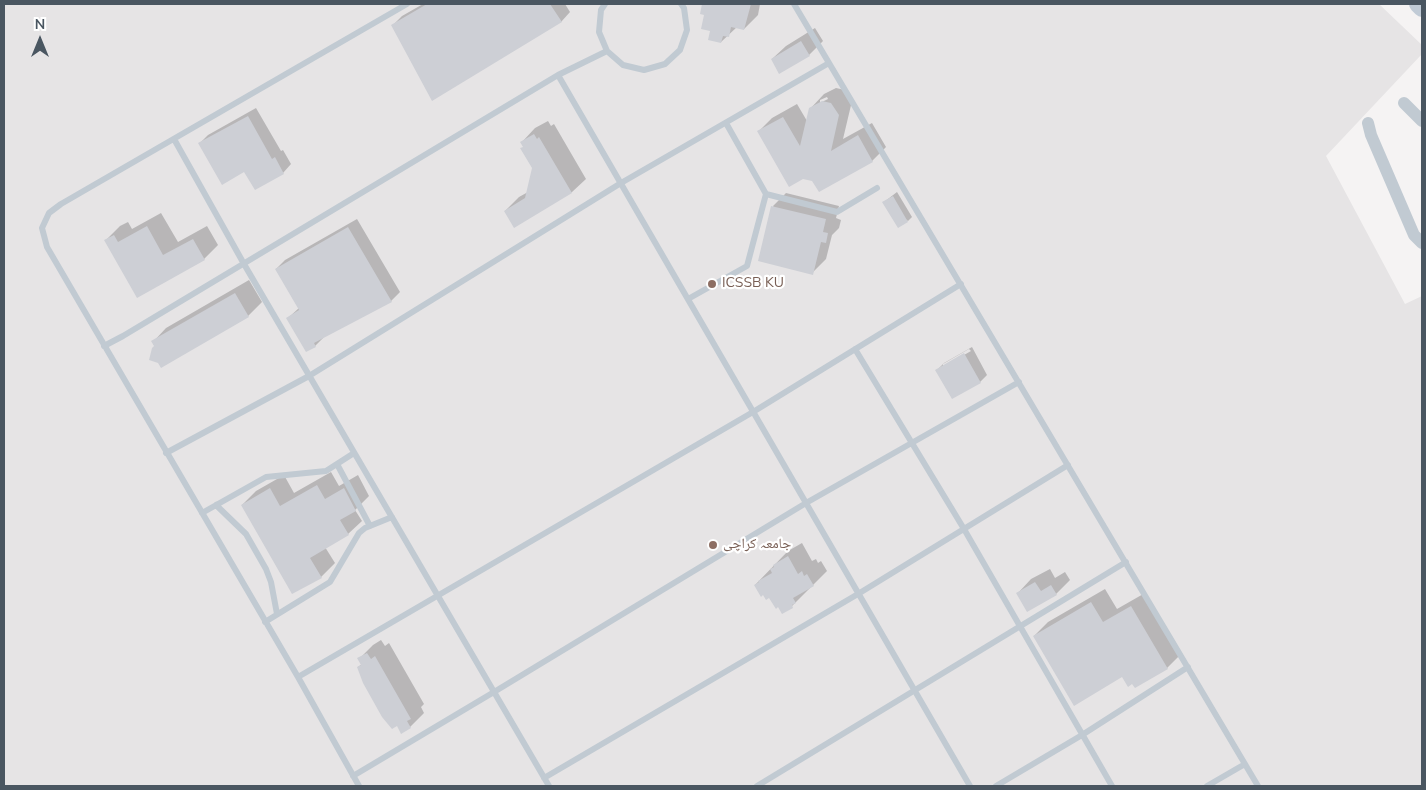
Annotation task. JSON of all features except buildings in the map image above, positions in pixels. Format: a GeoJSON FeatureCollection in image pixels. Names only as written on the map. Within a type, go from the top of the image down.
{"type":"FeatureCollection","features":[{"type":"Feature","properties":{"kind":"main road"},"geometry":{"type":"LineString","coordinates":[[1418,4],[1422,8]]}},
{"type":"Feature","properties":{"kind":"street"},"geometry":{"type":"LineString","coordinates":[[1404,103],[1422,121]]}},
{"type":"Feature","properties":{"kind":"street"},"geometry":{"type":"LineString","coordinates":[[1368,123],[1371,135],[1420,235]]}},
{"type":"Feature","properties":{"kind":"lane"},"geometry":{"type":"LineString","coordinates":[[359,786],[298,677],[47,247],[42,228],[44,220],[49,213],[61,204],[407,4]]}},
{"type":"Feature","properties":{"kind":"lane"},"geometry":{"type":"LineString","coordinates":[[605,4],[601,10],[599,32],[607,51],[623,65],[644,70],[665,64],[680,50],[687,30],[684,8],[681,4]]}},
{"type":"Feature","properties":{"kind":"lane"},"geometry":{"type":"LineString","coordinates":[[794,4],[1258,786]]}},
{"type":"Feature","properties":{"kind":"lane"},"geometry":{"type":"LineString","coordinates":[[104,346],[558,76],[607,51]]}},
{"type":"Feature","properties":{"kind":"lane"},"geometry":{"type":"LineString","coordinates":[[166,453],[309,376],[621,183],[829,63]]}},
{"type":"Feature","properties":{"kind":"lane"},"geometry":{"type":"LineString","coordinates":[[558,76],[970,786]]}},
{"type":"Feature","properties":{"kind":"lane"},"geometry":{"type":"LineString","coordinates":[[688,299],[747,266],[766,194],[726,123]]}},
{"type":"Feature","properties":{"kind":"lane"},"geometry":{"type":"LineString","coordinates":[[174,139],[244,264],[549,786]]}},
{"type":"Feature","properties":{"kind":"lane"},"geometry":{"type":"LineString","coordinates":[[766,194],[838,212],[877,188]]}},
{"type":"Feature","properties":{"kind":"lane"},"geometry":{"type":"LineString","coordinates":[[298,677],[753,412],[961,284]]}},
{"type":"Feature","properties":{"kind":"lane"},"geometry":{"type":"LineString","coordinates":[[856,349],[964,529],[1112,786]]}},
{"type":"Feature","properties":{"kind":"lane"},"geometry":{"type":"LineString","coordinates":[[353,776],[806,503],[1019,382]]}},
{"type":"Feature","properties":{"kind":"lane"},"geometry":{"type":"LineString","coordinates":[[202,513],[266,476],[326,471],[354,453]]}},
{"type":"Feature","properties":{"kind":"lane"},"geometry":{"type":"LineString","coordinates":[[337,464],[370,526]]}},
{"type":"Feature","properties":{"kind":"lane"},"geometry":{"type":"LineString","coordinates":[[544,778],[858,594],[1068,465]]}},
{"type":"Feature","properties":{"kind":"lane"},"geometry":{"type":"LineString","coordinates":[[216,505],[246,534],[266,569],[271,582],[277,614]]}},
{"type":"Feature","properties":{"kind":"lane"},"geometry":{"type":"LineString","coordinates":[[265,622],[330,582],[359,533],[392,517]]}},
{"type":"Feature","properties":{"kind":"lane"},"geometry":{"type":"LineString","coordinates":[[757,786],[1126,562]]}},
{"type":"Feature","properties":{"kind":"lane"},"geometry":{"type":"LineString","coordinates":[[996,786],[1082,735],[1188,667]]}},
{"type":"Feature","properties":{"kind":"lane"},"geometry":{"type":"LineString","coordinates":[[1207,786],[1245,764]]}},
{"type":"Feature","properties":{"kind":"shaded area","name":"جامعہ کراچی"},"geometry":{"type":"Polygon","coordinates":[[[4,4],[1379,4],[1422,45],[1422,54],[1326,156],[1405,304],[1422,296],[1422,786],[4,786],[4,4]]]}},
{"type":"Feature","properties":{"kind":"place","name":"ICSSB KU"},"geometry":{"type":"Point","coordinates":[712,284]}},
{"type":"Feature","properties":{"kind":"place","name":"جامعہ کراچی"},"geometry":{"type":"Point","coordinates":[713,545]}}]}
